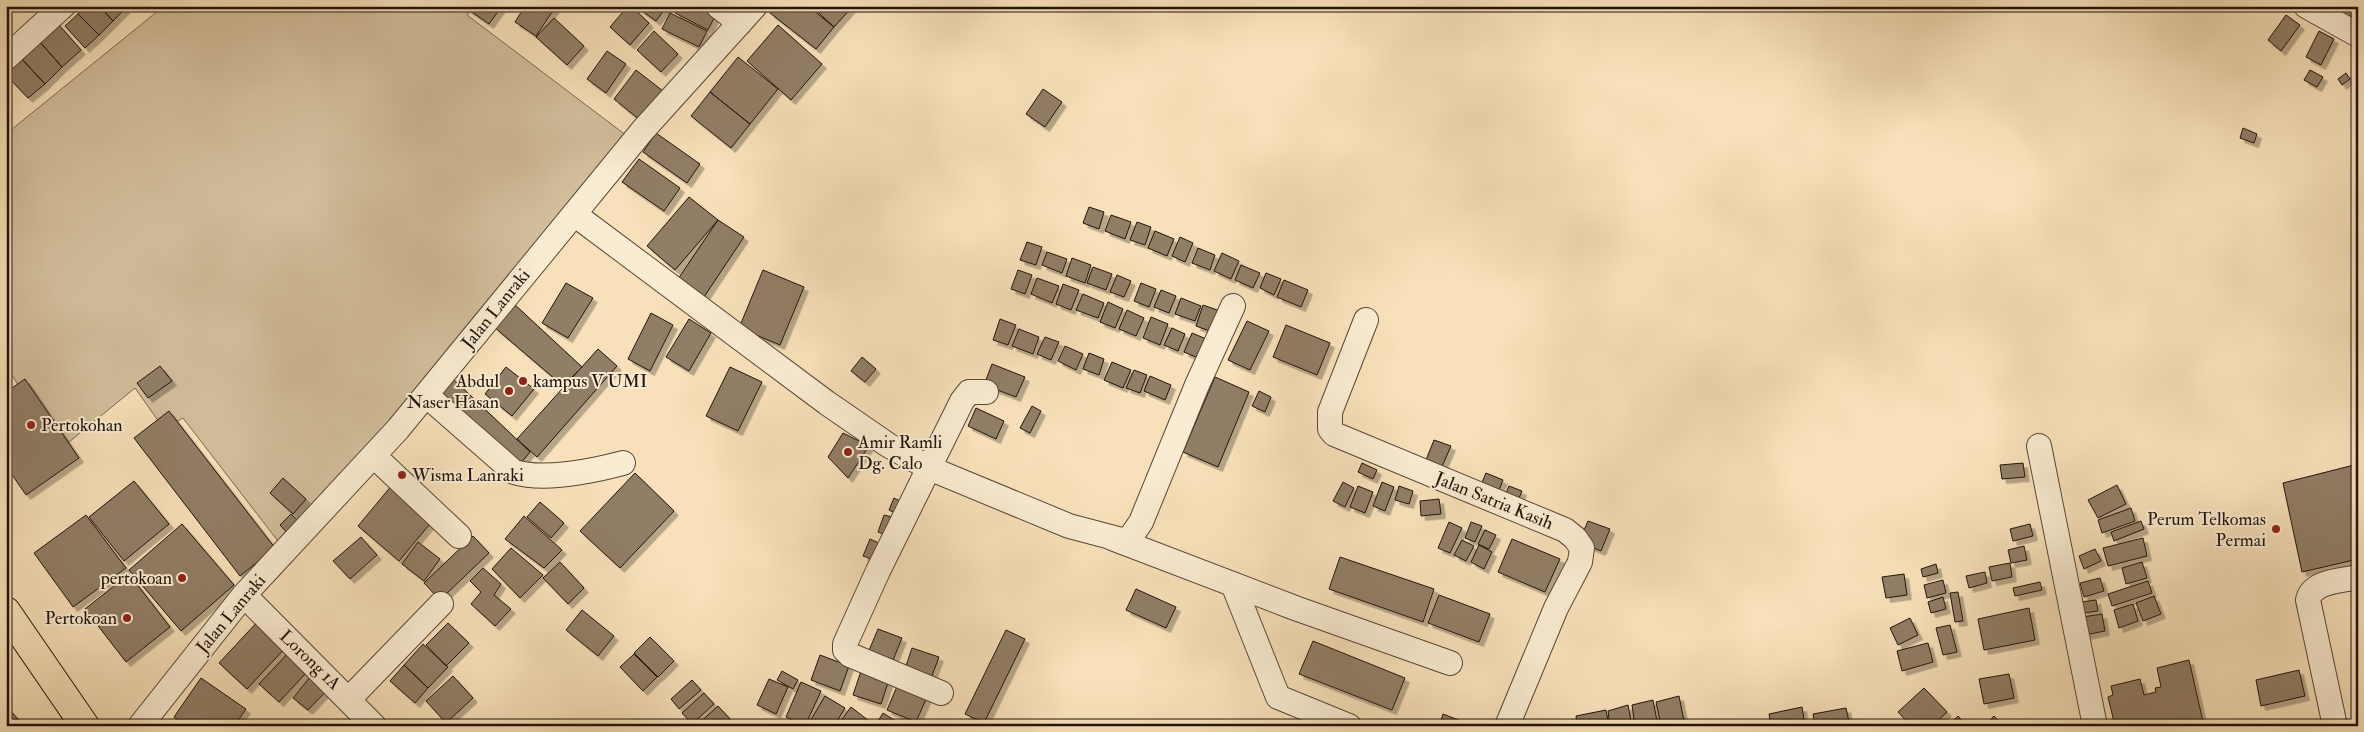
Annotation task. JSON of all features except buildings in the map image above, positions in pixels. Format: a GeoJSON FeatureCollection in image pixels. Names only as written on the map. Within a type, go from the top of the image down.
{"type":"FeatureCollection","features":[{"type":"Feature","properties":{"kind":"highway"},"geometry":{"type":"LineString","coordinates":[[6,611],[85,726]]}},
{"type":"Feature","properties":{"kind":"highway"},"geometry":{"type":"LineString","coordinates":[[6,641],[66,726]]}},
{"type":"Feature","properties":{"kind":"street"},"geometry":{"type":"LineString","coordinates":[[6,58],[64,6]]}},
{"type":"Feature","properties":{"kind":"street"},"geometry":{"type":"LineString","coordinates":[[718,6],[748,15]]}},
{"type":"Feature","properties":{"kind":"street"},"geometry":{"type":"LineString","coordinates":[[2306,6],[2358,35]]}},
{"type":"Feature","properties":{"kind":"street","name":"Jalan Lanraki"},"geometry":{"type":"LineString","coordinates":[[140,726],[244,595],[374,456],[643,130],[748,15]]}},
{"type":"Feature","properties":{"kind":"street"},"geometry":{"type":"LineString","coordinates":[[574,214],[827,403],[888,445],[929,468],[1069,526],[1122,540],[1130,538],[1141,522],[1197,385],[1233,306]]}},
{"type":"Feature","properties":{"kind":"street","name":"Jalan Satria Kasih"},"geometry":{"type":"LineString","coordinates":[[1366,320],[1330,412],[1330,430],[1334,434],[1557,527],[1572,535],[1582,548],[1580,562],[1556,608],[1507,726]]}},
{"type":"Feature","properties":{"kind":"street"},"geometry":{"type":"LineString","coordinates":[[941,693],[858,659],[845,650],[845,644],[878,572],[967,395],[974,391],[986,392]]}},
{"type":"Feature","properties":{"kind":"street"},"geometry":{"type":"LineString","coordinates":[[426,395],[514,472],[533,475],[578,472],[623,463]]}},
{"type":"Feature","properties":{"kind":"street"},"geometry":{"type":"LineString","coordinates":[[2039,446],[2095,726]]}},
{"type":"Feature","properties":{"kind":"street"},"geometry":{"type":"LineString","coordinates":[[374,456],[459,536]]}},
{"type":"Feature","properties":{"kind":"street"},"geometry":{"type":"LineString","coordinates":[[1112,538],[1450,663]]}},
{"type":"Feature","properties":{"kind":"street"},"geometry":{"type":"LineString","coordinates":[[2335,726],[2308,605],[2309,594],[2315,587],[2358,577]]}},
{"type":"Feature","properties":{"kind":"street"},"geometry":{"type":"LineString","coordinates":[[1233,584],[1278,698],[1349,726]]}},
{"type":"Feature","properties":{"kind":"street","name":"Lorong 1A"},"geometry":{"type":"LineString","coordinates":[[244,595],[374,726]]}},
{"type":"Feature","properties":{"kind":"street"},"geometry":{"type":"LineString","coordinates":[[349,699],[441,604]]}},
{"type":"Feature","properties":{"kind":"shaded area"},"geometry":{"type":"Polygon","coordinates":[[[164,6],[474,6],[467,15],[639,145],[281,545],[183,418],[164,429],[135,388],[58,451],[6,365],[6,134],[164,6]]]}},
{"type":"Feature","properties":{"kind":"place","name":"kampus V UMI"},"geometry":{"type":"Point","coordinates":[523,381]}},
{"type":"Feature","properties":{"kind":"place","name":"Abdul Naser Hasan"},"geometry":{"type":"Point","coordinates":[509,391]}},
{"type":"Feature","properties":{"kind":"place","name":"Pertokohan"},"geometry":{"type":"Point","coordinates":[31,425]}},
{"type":"Feature","properties":{"kind":"place","name":"Amir Ramli Dg. Calo"},"geometry":{"type":"Point","coordinates":[848,452]}},
{"type":"Feature","properties":{"kind":"place","name":"Wisma Lanraki"},"geometry":{"type":"Point","coordinates":[402,475]}},
{"type":"Feature","properties":{"kind":"place","name":"Perum Telkomas Permai"},"geometry":{"type":"Point","coordinates":[2276,529]}},
{"type":"Feature","properties":{"kind":"place","name":"pertokoan"},"geometry":{"type":"Point","coordinates":[182,578]}},
{"type":"Feature","properties":{"kind":"place","name":"Pertokoan"},"geometry":{"type":"Point","coordinates":[127,618]}}]}
